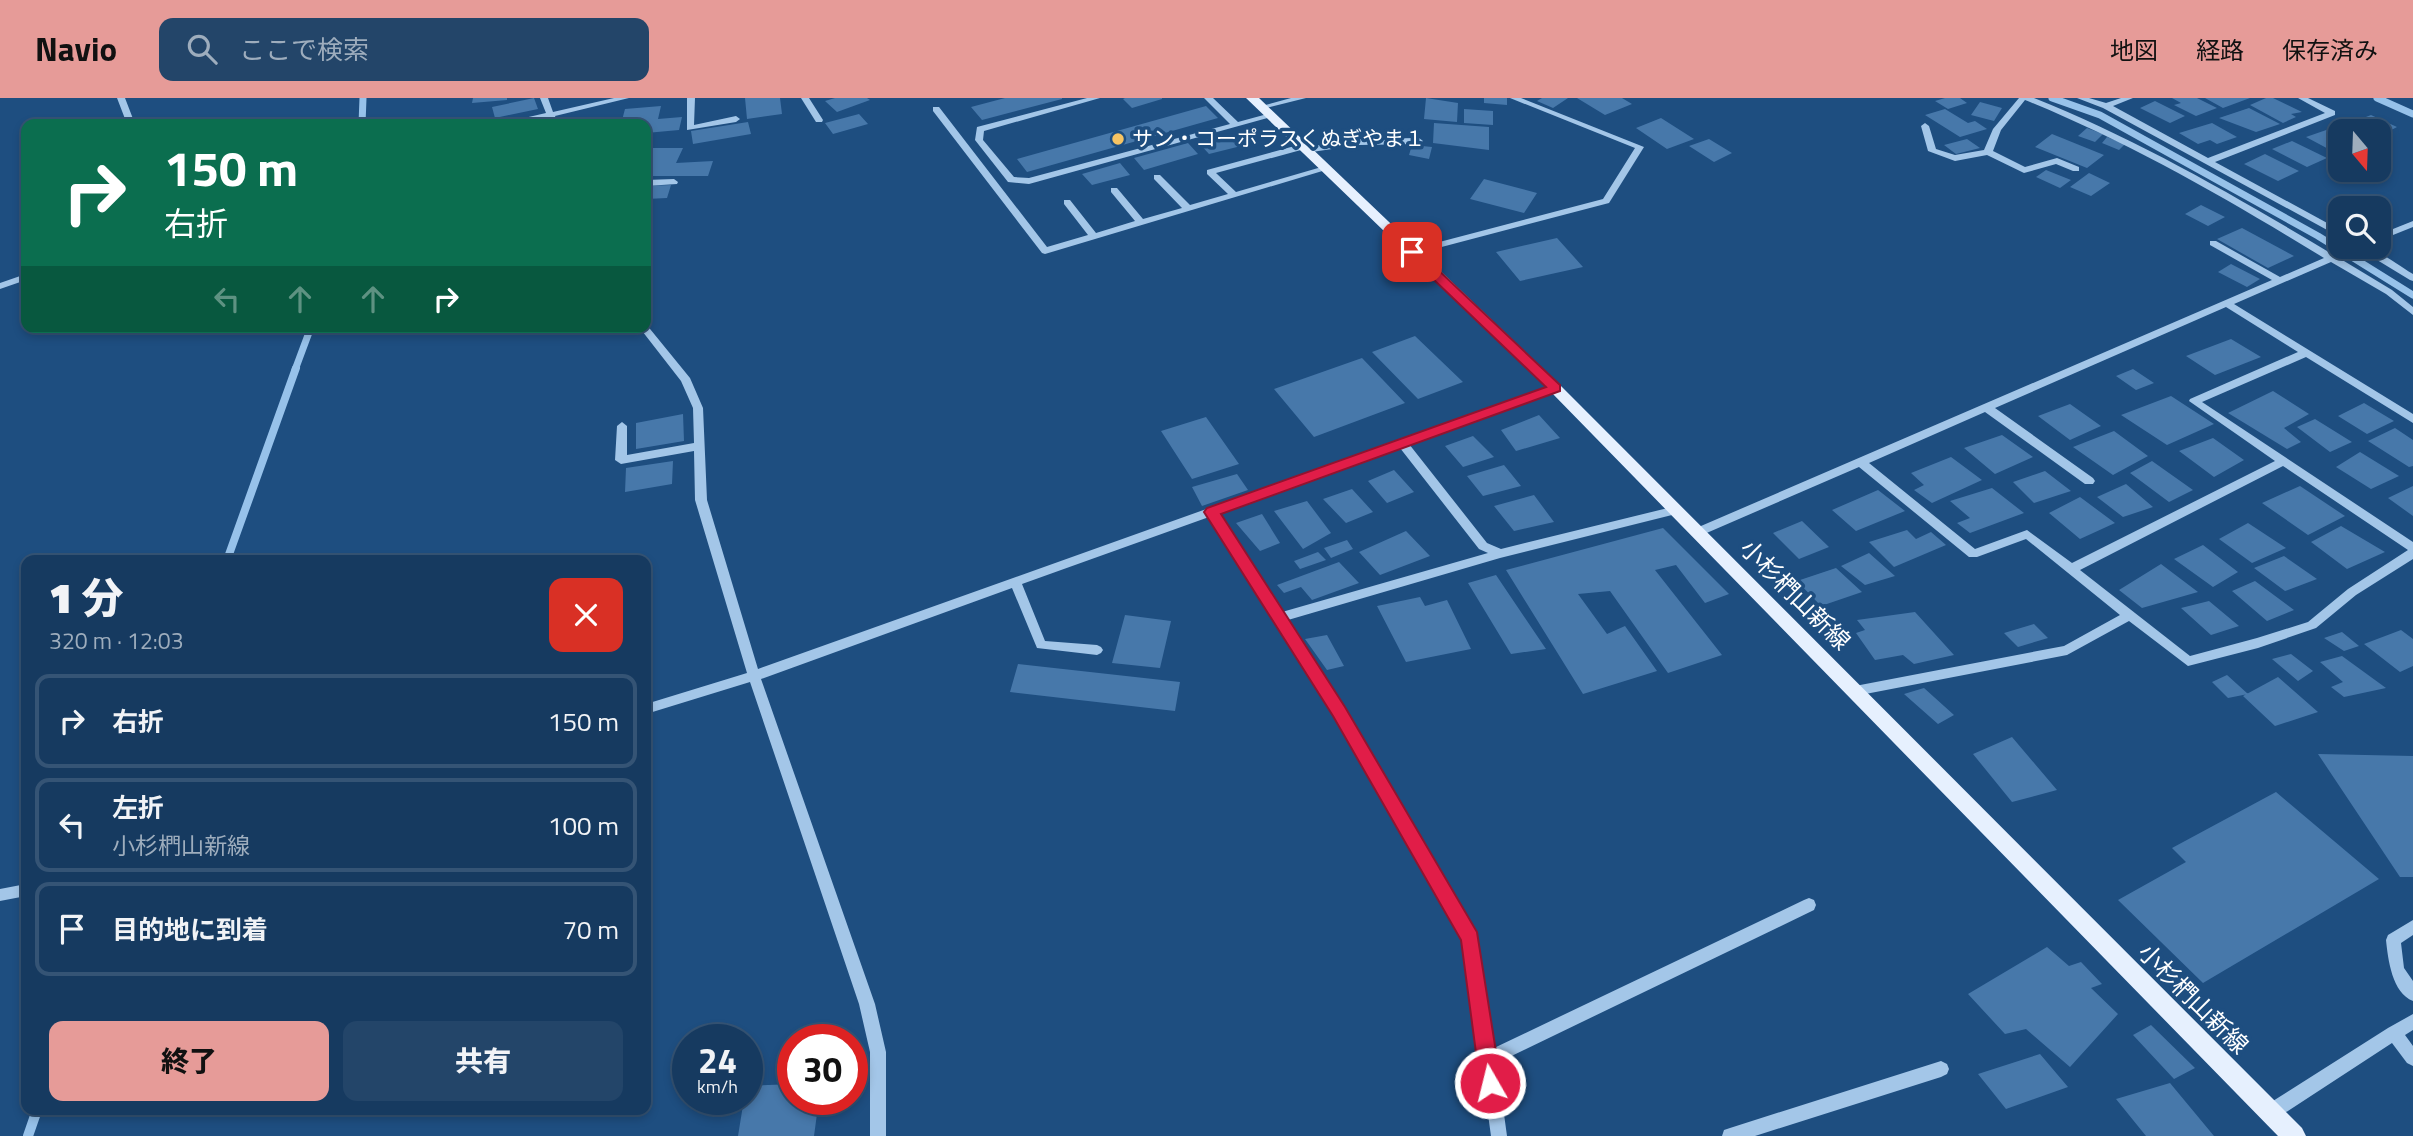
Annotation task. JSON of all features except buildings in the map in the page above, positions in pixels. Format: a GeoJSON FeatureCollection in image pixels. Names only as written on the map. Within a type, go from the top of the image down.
{"type":"FeatureCollection","features":[{"type":"Feature","properties":{"kind":"main road","name":"小杉椚山新線"},"geometry":{"type":"LineString","coordinates":[[1262,107],[1555,388],[2294,1136]]}},
{"type":"Feature","properties":{"kind":"street"},"geometry":{"type":"LineString","coordinates":[[121,98],[129,119]]}},
{"type":"Feature","properties":{"kind":"street"},"geometry":{"type":"LineString","coordinates":[[544,98],[552,119]]}},
{"type":"Feature","properties":{"kind":"street"},"geometry":{"type":"LineString","coordinates":[[530,119],[625,98]]}},
{"type":"Feature","properties":{"kind":"street"},"geometry":{"type":"LineString","coordinates":[[691,98],[690,128],[736,119]]}},
{"type":"Feature","properties":{"kind":"street"},"geometry":{"type":"LineString","coordinates":[[805,98],[819,120]]}},
{"type":"Feature","properties":{"kind":"street"},"geometry":{"type":"LineString","coordinates":[[1096,98],[980,129],[979,140],[1011,180],[1029,181],[1236,125],[1262,107],[1302,98]]}},
{"type":"Feature","properties":{"kind":"street"},"geometry":{"type":"LineString","coordinates":[[1208,98],[1236,125]]}},
{"type":"Feature","properties":{"kind":"street"},"geometry":{"type":"LineString","coordinates":[[1412,252],[1606,201],[1640,147],[1514,98]]}},
{"type":"Feature","properties":{"kind":"street"},"geometry":{"type":"LineString","coordinates":[[1988,152],[1997,129],[2025,98],[2078,117],[2131,143],[2328,256]]}},
{"type":"Feature","properties":{"kind":"street"},"geometry":{"type":"LineString","coordinates":[[2081,98],[2106,106],[2328,227]]}},
{"type":"Feature","properties":{"kind":"street"},"geometry":{"type":"LineString","coordinates":[[2106,106],[2129,98]]}},
{"type":"Feature","properties":{"kind":"street"},"geometry":{"type":"LineString","coordinates":[[2209,161],[2333,113],[2302,98]]}},
{"type":"Feature","properties":{"kind":"street"},"geometry":{"type":"LineString","coordinates":[[936,109],[1045,251],[1325,169]]}},
{"type":"Feature","properties":{"kind":"street"},"geometry":{"type":"LineString","coordinates":[[1925,126],[1932,151],[1955,158],[1988,152],[2024,170],[2057,161],[2076,169]]}},
{"type":"Feature","properties":{"kind":"street"},"geometry":{"type":"LineString","coordinates":[[1234,195],[1210,172],[1303,149],[1359,142],[1419,141]]}},
{"type":"Feature","properties":{"kind":"street"},"geometry":{"type":"LineString","coordinates":[[1157,177],[1188,209]]}},
{"type":"Feature","properties":{"kind":"street"},"geometry":{"type":"LineString","coordinates":[[651,183],[674,182]]}},
{"type":"Feature","properties":{"kind":"street"},"geometry":{"type":"LineString","coordinates":[[1114,190],[1141,222]]}},
{"type":"Feature","properties":{"kind":"street"},"geometry":{"type":"LineString","coordinates":[[1067,202],[1094,236]]}},
{"type":"Feature","properties":{"kind":"street"},"geometry":{"type":"LineString","coordinates":[[2391,233],[2413,224]]}},
{"type":"Feature","properties":{"kind":"street"},"geometry":{"type":"LineString","coordinates":[[2213,243],[2279,280]]}},
{"type":"Feature","properties":{"kind":"street"},"geometry":{"type":"LineString","coordinates":[[1698,533],[2329,259]]}},
{"type":"Feature","properties":{"kind":"street"},"geometry":{"type":"LineString","coordinates":[[2333,259],[2389,292],[2413,312]]}},
{"type":"Feature","properties":{"kind":"street"},"geometry":{"type":"LineString","coordinates":[[2380,259],[2413,278]]}},
{"type":"Feature","properties":{"kind":"street"},"geometry":{"type":"LineString","coordinates":[[0,286],[21,278]]}},
{"type":"Feature","properties":{"kind":"street"},"geometry":{"type":"LineString","coordinates":[[2226,303],[2413,419]]}},
{"type":"Feature","properties":{"kind":"street"},"geometry":{"type":"LineString","coordinates":[[649,333],[686,380],[698,408],[701,500],[754,676],[867,1004],[878,1052],[878,1136]]}},
{"type":"Feature","properties":{"kind":"street"},"geometry":{"type":"LineString","coordinates":[[1861,462],[1973,554],[2027,534],[2189,662],[2312,625],[2352,592],[2413,550],[2194,401],[2306,353]]}},
{"type":"Feature","properties":{"kind":"street"},"geometry":{"type":"LineString","coordinates":[[651,707],[754,676],[1555,388]]}},
{"type":"Feature","properties":{"kind":"street"},"geometry":{"type":"LineString","coordinates":[[1986,407],[2089,481]]}},
{"type":"Feature","properties":{"kind":"street"},"geometry":{"type":"LineString","coordinates":[[622,426],[621,460],[699,446]]}},
{"type":"Feature","properties":{"kind":"street"},"geometry":{"type":"LineString","coordinates":[[1402,443],[1483,547],[1500,554]]}},
{"type":"Feature","properties":{"kind":"street"},"geometry":{"type":"LineString","coordinates":[[2071,569],[2283,461]]}},
{"type":"Feature","properties":{"kind":"street"},"geometry":{"type":"LineString","coordinates":[[1279,618],[1500,554],[1676,510]]}},
{"type":"Feature","properties":{"kind":"street"},"geometry":{"type":"LineString","coordinates":[[1212,512],[1339,711],[1471,939],[1499,1136]]}},
{"type":"Feature","properties":{"kind":"street"},"geometry":{"type":"LineString","coordinates":[[1015,582],[1041,645],[1097,650]]}},
{"type":"Feature","properties":{"kind":"street"},"geometry":{"type":"LineString","coordinates":[[1855,691],[2067,650],[2130,615]]}},
{"type":"Feature","properties":{"kind":"street"},"geometry":{"type":"LineString","coordinates":[[0,895],[21,891]]}},
{"type":"Feature","properties":{"kind":"street"},"geometry":{"type":"LineString","coordinates":[[1487,1060],[1809,905]]}},
{"type":"Feature","properties":{"kind":"street"},"geometry":{"type":"LineString","coordinates":[[2413,926],[2393,940],[2398,970],[2413,994]]}},
{"type":"Feature","properties":{"kind":"street"},"geometry":{"type":"LineString","coordinates":[[2271,1112],[2413,1021]]}},
{"type":"Feature","properties":{"kind":"street"},"geometry":{"type":"LineString","coordinates":[[2393,1033],[2413,1058]]}},
{"type":"Feature","properties":{"kind":"street"},"geometry":{"type":"LineString","coordinates":[[1730,1136],[1941,1069]]}},
{"type":"Feature","properties":{"kind":"waterway"},"geometry":{"type":"LineString","coordinates":[[362,119],[363,98]]}},
{"type":"Feature","properties":{"kind":"waterway"},"geometry":{"type":"LineString","coordinates":[[2052,98],[2100,115],[2318,236],[2413,295]]}},
{"type":"Feature","properties":{"kind":"waterway"},"geometry":{"type":"LineString","coordinates":[[2377,98],[2413,114]]}},
{"type":"Feature","properties":{"kind":"waterway"},"geometry":{"type":"LineString","coordinates":[[295,370],[309,333]]}},
{"type":"Feature","properties":{"kind":"waterway"},"geometry":{"type":"LineString","coordinates":[[229,555],[296,368]]}},
{"type":"Feature","properties":{"kind":"waterway"},"geometry":{"type":"LineString","coordinates":[[28,1136],[35,1115]]}},
{"type":"Feature","properties":{"kind":"place","name":"サン・コーポラスくぬぎやま１"},"geometry":{"type":"Point","coordinates":[1118,139]}},
{"type":"Feature","properties":{"kind":"route"},"geometry":{"type":"LineString","coordinates":[[1412,252],[1555,388],[1212,512],[1339,711],[1471,939],[1490,1083]]}}]}
